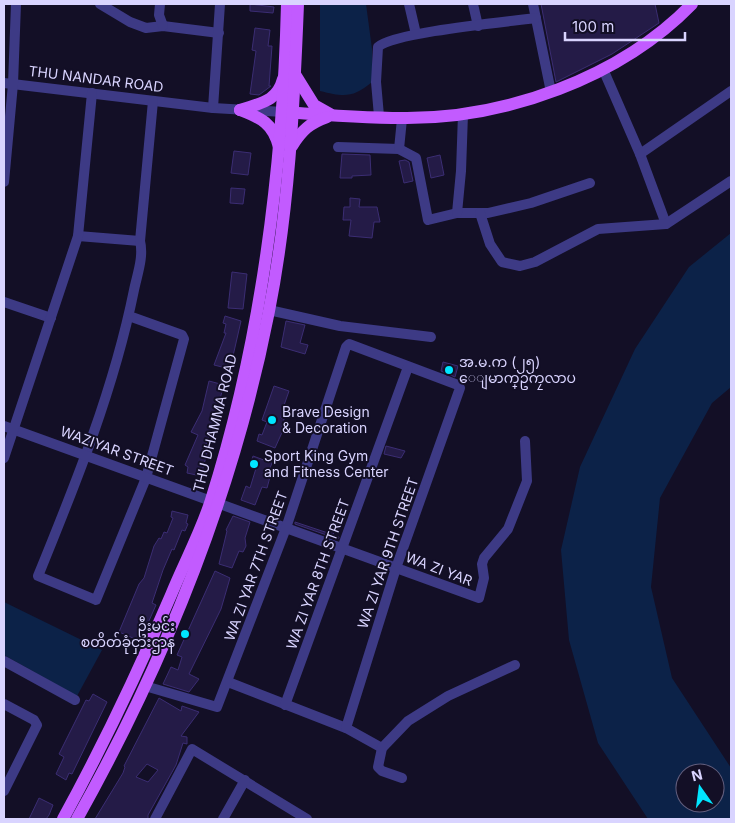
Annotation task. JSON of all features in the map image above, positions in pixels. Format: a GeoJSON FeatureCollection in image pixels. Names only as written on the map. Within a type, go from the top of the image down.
{"type":"FeatureCollection","features":[{"type":"Feature","properties":{"kind":"main road","name":"THU DHAMMA ROAD"},"geometry":{"type":"LineString","coordinates":[[286,4],[290,73]]}},
{"type":"Feature","properties":{"kind":"main road","name":"THU DHAMMA ROAD"},"geometry":{"type":"LineString","coordinates":[[63,819],[97,757],[134,682],[215,503],[276,222],[285,149],[290,73],[298,4]]}},
{"type":"Feature","properties":{"kind":"main road"},"geometry":{"type":"LineString","coordinates":[[288,112],[402,118],[463,114],[517,103],[575,83],[602,69],[653,37],[692,4]]}},
{"type":"Feature","properties":{"kind":"main road"},"geometry":{"type":"LineString","coordinates":[[240,110],[271,100],[290,73],[314,104],[332,115]]}},
{"type":"Feature","properties":{"kind":"main road"},"geometry":{"type":"LineString","coordinates":[[240,110],[264,120],[285,149],[311,123],[332,115]]}},
{"type":"Feature","properties":{"kind":"main road","name":"THU DHAMMA ROAD"},"geometry":{"type":"LineString","coordinates":[[77,819],[107,766],[145,686],[215,503],[247,411],[270,310],[272,246]]}},
{"type":"Feature","properties":{"kind":"street"},"geometry":{"type":"LineString","coordinates":[[4,182],[8,83],[16,4]]}},
{"type":"Feature","properties":{"kind":"street"},"geometry":{"type":"LineString","coordinates":[[100,4],[130,22],[146,28],[163,26],[219,33]]}},
{"type":"Feature","properties":{"kind":"street"},"geometry":{"type":"LineString","coordinates":[[160,4],[159,15],[163,26]]}},
{"type":"Feature","properties":{"kind":"street"},"geometry":{"type":"LineString","coordinates":[[213,108],[220,4]]}},
{"type":"Feature","properties":{"kind":"street"},"geometry":{"type":"LineString","coordinates":[[409,4],[416,34]]}},
{"type":"Feature","properties":{"kind":"street"},"geometry":{"type":"LineString","coordinates":[[473,4],[478,26]]}},
{"type":"Feature","properties":{"kind":"street"},"geometry":{"type":"LineString","coordinates":[[534,4],[551,92]]}},
{"type":"Feature","properties":{"kind":"street"},"geometry":{"type":"LineString","coordinates":[[379,116],[376,82],[378,47],[384,41],[416,34],[536,18]]}},
{"type":"Feature","properties":{"kind":"street"},"geometry":{"type":"LineString","coordinates":[[602,69],[640,154],[666,224]]}},
{"type":"Feature","properties":{"kind":"street","name":"THU NANDAR ROAD"},"geometry":{"type":"LineString","coordinates":[[8,83],[213,108],[288,112]]}},
{"type":"Feature","properties":{"kind":"street"},"geometry":{"type":"LineString","coordinates":[[640,154],[731,91]]}},
{"type":"Feature","properties":{"kind":"street"},"geometry":{"type":"LineString","coordinates":[[4,458],[15,430],[78,236],[92,94]]}},
{"type":"Feature","properties":{"kind":"street"},"geometry":{"type":"LineString","coordinates":[[129,316],[184,337],[146,478],[96,600],[38,576],[86,456],[129,316],[142,255],[140,241],[153,101]]}},
{"type":"Feature","properties":{"kind":"street"},"geometry":{"type":"LineString","coordinates":[[457,213],[462,171],[463,114]]}},
{"type":"Feature","properties":{"kind":"street"},"geometry":{"type":"LineString","coordinates":[[399,148],[402,118]]}},
{"type":"Feature","properties":{"kind":"street"},"geometry":{"type":"LineString","coordinates":[[338,148],[399,148],[416,158],[428,220],[457,213],[480,213],[532,203],[590,183]]}},
{"type":"Feature","properties":{"kind":"street"},"geometry":{"type":"LineString","coordinates":[[480,213],[490,244],[502,262],[520,266],[535,262],[598,229],[666,224],[731,180]]}},
{"type":"Feature","properties":{"kind":"street"},"geometry":{"type":"LineString","coordinates":[[78,236],[140,241]]}},
{"type":"Feature","properties":{"kind":"street"},"geometry":{"type":"LineString","coordinates":[[4,302],[51,318]]}},
{"type":"Feature","properties":{"kind":"street"},"geometry":{"type":"LineString","coordinates":[[270,310],[340,326],[431,337]]}},
{"type":"Feature","properties":{"kind":"street","name":"WA ZI YAR 7TH STREET"},"geometry":{"type":"LineString","coordinates":[[145,686],[217,707],[286,528],[346,347],[349,344],[408,367]]}},
{"type":"Feature","properties":{"kind":"street","name":"WA ZI YAR 9TH STREET"},"geometry":{"type":"LineString","coordinates":[[346,728],[396,568],[460,388],[458,384],[408,367]]}},
{"type":"Feature","properties":{"kind":"street","name":"WA ZI YAR 8TH STREET"},"geometry":{"type":"LineString","coordinates":[[285,705],[408,367]]}},
{"type":"Feature","properties":{"kind":"street","name":"WAZIYAR STREET"},"geometry":{"type":"LineString","coordinates":[[4,426],[215,503]]}},
{"type":"Feature","properties":{"kind":"street","name":"WA ZI YAR"},"geometry":{"type":"LineString","coordinates":[[215,503],[479,598],[484,578],[482,564],[484,558],[508,530],[527,481],[525,441]]}},
{"type":"Feature","properties":{"kind":"street"},"geometry":{"type":"LineString","coordinates":[[4,661],[75,700]]}},
{"type":"Feature","properties":{"kind":"street"},"geometry":{"type":"LineString","coordinates":[[402,778],[378,768],[382,748],[408,720],[448,696],[515,665]]}},
{"type":"Feature","properties":{"kind":"street"},"geometry":{"type":"LineString","coordinates":[[228,682],[346,728],[382,748]]}},
{"type":"Feature","properties":{"kind":"street"},"geometry":{"type":"LineString","coordinates":[[4,704],[34,720],[37,725],[4,791]]}},
{"type":"Feature","properties":{"kind":"street"},"geometry":{"type":"LineString","coordinates":[[155,819],[192,749],[245,780],[296,816],[307,819]]}},
{"type":"Feature","properties":{"kind":"street"},"geometry":{"type":"LineString","coordinates":[[223,819],[245,780]]}},
{"type":"Feature","properties":{"kind":"water"},"geometry":{"type":"Polygon","coordinates":[[[320,4],[366,4],[372,49],[372,82],[359,91],[342,95],[320,91],[320,4]]]}},
{"type":"Feature","properties":{"kind":"water"},"geometry":{"type":"Polygon","coordinates":[[[731,233],[731,387],[712,403],[660,498],[651,587],[672,678],[731,768],[731,819],[648,819],[598,743],[569,640],[561,550],[580,467],[635,349],[689,267],[731,233]]]}},
{"type":"Feature","properties":{"kind":"water"},"geometry":{"type":"Polygon","coordinates":[[[4,602],[102,650],[77,696],[4,655],[4,602]]]}},
{"type":"Feature","properties":{"kind":"building"},"geometry":{"type":"Polygon","coordinates":[[[250,4],[274,7],[273,13],[250,11],[250,4]]]}},
{"type":"Feature","properties":{"kind":"building"},"geometry":{"type":"Polygon","coordinates":[[[541,4],[655,4],[659,23],[612,54],[556,82],[541,4]]]}},
{"type":"Feature","properties":{"kind":"building"},"geometry":{"type":"Polygon","coordinates":[[[255,28],[270,30],[268,46],[272,46],[269,86],[271,86],[259,95],[250,94],[256,51],[252,50],[255,28]]]}},
{"type":"Feature","properties":{"kind":"building"},"geometry":{"type":"Polygon","coordinates":[[[234,151],[251,153],[248,175],[231,173],[234,151]]]}},
{"type":"Feature","properties":{"kind":"building"},"geometry":{"type":"Polygon","coordinates":[[[342,154],[370,155],[371,175],[340,178],[342,154]]]}},
{"type":"Feature","properties":{"kind":"building"},"geometry":{"type":"Polygon","coordinates":[[[440,155],[444,175],[431,178],[427,158],[440,155]]]}},
{"type":"Feature","properties":{"kind":"building"},"geometry":{"type":"Polygon","coordinates":[[[405,160],[409,162],[413,181],[404,183],[399,161],[405,160]]]}},
{"type":"Feature","properties":{"kind":"building"},"geometry":{"type":"Polygon","coordinates":[[[231,188],[245,189],[243,204],[230,203],[231,188]]]}},
{"type":"Feature","properties":{"kind":"building"},"geometry":{"type":"Polygon","coordinates":[[[350,198],[360,199],[359,207],[377,207],[380,222],[374,222],[372,238],[349,236],[351,220],[343,220],[344,207],[350,207],[350,198]]]}},
{"type":"Feature","properties":{"kind":"building"},"geometry":{"type":"Polygon","coordinates":[[[232,272],[247,274],[243,309],[228,308],[232,272]]]}},
{"type":"Feature","properties":{"kind":"building"},"geometry":{"type":"Polygon","coordinates":[[[225,316],[241,321],[230,369],[214,365],[226,333],[224,333],[226,324],[223,323],[225,316]]]}},
{"type":"Feature","properties":{"kind":"building"},"geometry":{"type":"Polygon","coordinates":[[[286,321],[305,325],[300,343],[308,345],[305,354],[281,347],[286,321]]]}},
{"type":"Feature","properties":{"kind":"building","name":"အ.မ.က (၂၅) ေျမာက္ဥကၠလာပ"},"geometry":{"type":"Polygon","coordinates":[[[443,362],[458,366],[455,377],[441,371],[443,362]]]}},
{"type":"Feature","properties":{"kind":"building"},"geometry":{"type":"Polygon","coordinates":[[[209,381],[224,385],[219,402],[223,403],[206,444],[209,445],[201,476],[187,473],[188,467],[185,465],[198,435],[191,432],[202,411],[209,381]]]}},
{"type":"Feature","properties":{"kind":"building"},"geometry":{"type":"Polygon","coordinates":[[[274,386],[289,391],[281,418],[284,419],[282,427],[284,428],[275,448],[257,441],[259,434],[262,435],[267,422],[262,420],[274,386]]]}},
{"type":"Feature","properties":{"kind":"building"},"geometry":{"type":"Polygon","coordinates":[[[386,446],[405,451],[401,458],[384,454],[386,446]]]}},
{"type":"Feature","properties":{"kind":"building"},"geometry":{"type":"Polygon","coordinates":[[[253,456],[272,463],[267,476],[270,477],[267,488],[262,487],[255,505],[241,500],[246,486],[250,488],[257,465],[251,463],[253,456]]]}},
{"type":"Feature","properties":{"kind":"building"},"geometry":{"type":"Polygon","coordinates":[[[172,511],[188,515],[186,523],[188,524],[185,531],[182,530],[163,570],[152,603],[156,605],[140,641],[119,632],[139,584],[144,578],[154,546],[159,538],[161,539],[164,532],[167,533],[173,518],[171,517],[172,511]]]}},
{"type":"Feature","properties":{"kind":"building"},"geometry":{"type":"Polygon","coordinates":[[[233,516],[250,522],[245,538],[246,546],[243,552],[239,551],[232,568],[219,564],[226,530],[233,516]]]}},
{"type":"Feature","properties":{"kind":"building"},"geometry":{"type":"Polygon","coordinates":[[[295,522],[328,533],[335,530],[333,535],[339,537],[338,539],[295,524],[295,522]]]}},
{"type":"Feature","properties":{"kind":"building"},"geometry":{"type":"Polygon","coordinates":[[[215,571],[230,578],[221,609],[189,674],[199,679],[189,692],[163,684],[171,667],[178,670],[182,657],[177,655],[215,571]]]}},
{"type":"Feature","properties":{"kind":"building"},"geometry":{"type":"Polygon","coordinates":[[[93,694],[107,702],[72,774],[69,773],[66,780],[56,774],[64,757],[59,754],[86,700],[89,701],[93,694]]]}},
{"type":"Feature","properties":{"kind":"building"},"geometry":{"type":"Polygon","coordinates":[[[159,698],[181,711],[182,706],[199,712],[181,736],[187,737],[187,744],[183,743],[176,765],[148,815],[148,819],[95,819],[123,773],[124,766],[159,698]],[[147,764],[136,777],[148,782],[158,770],[147,764]]]}},
{"type":"Feature","properties":{"kind":"building"},"geometry":{"type":"Polygon","coordinates":[[[39,798],[53,805],[49,815],[46,819],[29,819],[39,798]]]}},
{"type":"Feature","properties":{"kind":"place","name":"အ.မ.က (၂၅) ေျမာက္ဥကၠလာပ"},"geometry":{"type":"Point","coordinates":[449,370]}},
{"type":"Feature","properties":{"kind":"place","name":"Brave Design & Decoration"},"geometry":{"type":"Point","coordinates":[272,420]}},
{"type":"Feature","properties":{"kind":"place","name":"Sport King Gym and Fitness Center"},"geometry":{"type":"Point","coordinates":[254,464]}},
{"type":"Feature","properties":{"kind":"place","name":"ဦးမင်း စတိတ်ခုံငှားဌာန"},"geometry":{"type":"Point","coordinates":[185,634]}}]}
